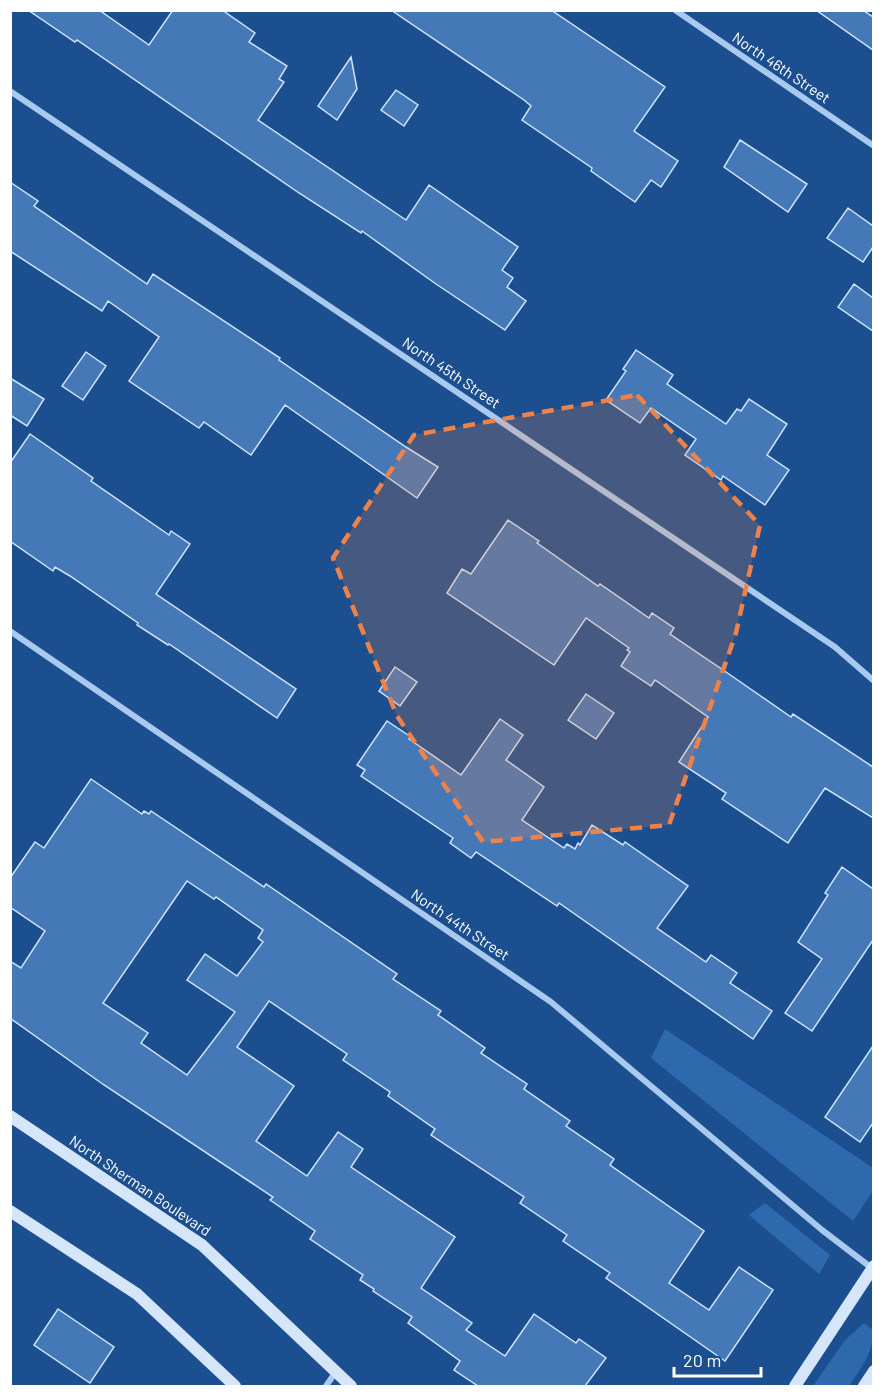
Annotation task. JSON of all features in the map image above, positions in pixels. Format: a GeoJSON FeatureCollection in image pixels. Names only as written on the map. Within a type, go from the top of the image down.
{"type":"FeatureCollection","features":[{"type":"Feature","properties":{"kind":"main road","name":"North Sherman Boulevard"},"geometry":{"type":"LineString","coordinates":[[10,1116],[202,1245],[351,1386]]}},
{"type":"Feature","properties":{"kind":"main road"},"geometry":{"type":"LineString","coordinates":[[10,1211],[137,1294],[235,1386]]}},
{"type":"Feature","properties":{"kind":"main road"},"geometry":{"type":"LineString","coordinates":[[795,1386],[873,1268]]}},
{"type":"Feature","properties":{"kind":"main road"},"geometry":{"type":"LineString","coordinates":[[864,1386],[873,1371]]}},
{"type":"Feature","properties":{"kind":"street","name":"North 46th Street"},"geometry":{"type":"LineString","coordinates":[[675,10],[873,146]]}},
{"type":"Feature","properties":{"kind":"street","name":"North 45th Street"},"geometry":{"type":"LineString","coordinates":[[10,91],[835,647],[873,681]]}},
{"type":"Feature","properties":{"kind":"street","name":"North 44th Street"},"geometry":{"type":"LineString","coordinates":[[10,631],[551,1002],[822,1230],[873,1268]]}},
{"type":"Feature","properties":{"kind":"street"},"geometry":{"type":"LineString","coordinates":[[326,1386],[335,1373]]}},
{"type":"Feature","properties":{"kind":"highlighted area"},"geometry":{"type":"Polygon","coordinates":[[[637,395],[760,525],[736,633],[669,825],[483,842],[397,716],[333,558],[414,435],[637,395]]]}},
{"type":"Feature","properties":{"kind":"shaded area"},"geometry":{"type":"Polygon","coordinates":[[[665,1029],[873,1168],[873,1191],[853,1221],[651,1058],[665,1029]]]}},
{"type":"Feature","properties":{"kind":"shaded area"},"geometry":{"type":"Polygon","coordinates":[[[765,1203],[830,1255],[819,1274],[749,1215],[765,1203]]]}},
{"type":"Feature","properties":{"kind":"shaded area"},"geometry":{"type":"Polygon","coordinates":[[[864,1323],[873,1330],[873,1338],[866,1360],[849,1386],[813,1386],[845,1340],[864,1323]]]}},
{"type":"Feature","properties":{"kind":"building"},"geometry":{"type":"Polygon","coordinates":[[[28,10],[99,10],[149,45],[173,10],[222,10],[255,33],[249,42],[287,66],[279,79],[284,82],[258,120],[406,220],[429,185],[518,247],[502,270],[513,278],[507,287],[526,301],[505,330],[362,231],[361,233],[299,193],[77,40],[75,42],[28,10]]]}},
{"type":"Feature","properties":{"kind":"building"},"geometry":{"type":"Polygon","coordinates":[[[391,10],[551,10],[665,87],[634,131],[678,161],[661,187],[651,180],[635,202],[591,171],[592,168],[522,120],[531,106],[524,100],[391,10]]]}},
{"type":"Feature","properties":{"kind":"building"},"geometry":{"type":"Polygon","coordinates":[[[816,10],[864,11],[873,17],[873,50],[816,10]]]}},
{"type":"Feature","properties":{"kind":"building"},"geometry":{"type":"Polygon","coordinates":[[[351,57],[357,89],[337,120],[318,106],[351,57]]]}},
{"type":"Feature","properties":{"kind":"building"},"geometry":{"type":"Polygon","coordinates":[[[396,90],[418,105],[404,126],[381,110],[396,90]]]}},
{"type":"Feature","properties":{"kind":"building"},"geometry":{"type":"Polygon","coordinates":[[[740,140],[807,184],[788,212],[724,167],[740,140]]]}},
{"type":"Feature","properties":{"kind":"building"},"geometry":{"type":"Polygon","coordinates":[[[10,182],[38,201],[34,206],[147,284],[153,274],[438,467],[417,498],[285,405],[251,455],[204,422],[199,428],[129,381],[159,337],[108,301],[102,311],[10,251],[10,182]]]}},
{"type":"Feature","properties":{"kind":"building"},"geometry":{"type":"Polygon","coordinates":[[[848,208],[873,226],[873,247],[863,262],[827,238],[848,208]]]}},
{"type":"Feature","properties":{"kind":"building"},"geometry":{"type":"Polygon","coordinates":[[[854,284],[873,298],[873,331],[838,307],[854,284]]]}},
{"type":"Feature","properties":{"kind":"building"},"geometry":{"type":"Polygon","coordinates":[[[636,350],[673,375],[667,384],[726,424],[737,409],[741,411],[749,399],[787,424],[767,455],[789,470],[765,505],[723,476],[721,480],[685,455],[696,439],[651,408],[640,423],[606,400],[626,371],[623,369],[636,350]]]}},
{"type":"Feature","properties":{"kind":"building"},"geometry":{"type":"Polygon","coordinates":[[[86,352],[106,366],[83,400],[62,386],[86,352]]]}},
{"type":"Feature","properties":{"kind":"building"},"geometry":{"type":"Polygon","coordinates":[[[10,378],[44,399],[27,426],[10,415],[10,378]]]}},
{"type":"Feature","properties":{"kind":"building"},"geometry":{"type":"Polygon","coordinates":[[[30,434],[93,478],[91,481],[169,535],[171,531],[190,544],[156,594],[296,689],[277,718],[169,644],[137,625],[138,623],[70,576],[55,567],[53,571],[10,541],[10,463],[30,434]]]}},
{"type":"Feature","properties":{"kind":"building"},"geometry":{"type":"Polygon","coordinates":[[[508,520],[598,586],[600,584],[649,618],[652,613],[674,628],[670,634],[791,717],[793,714],[873,767],[873,818],[825,788],[788,843],[722,799],[726,793],[679,762],[708,717],[655,680],[651,686],[621,666],[630,652],[627,650],[629,648],[586,618],[554,665],[447,593],[462,569],[471,574],[508,520]]]}},
{"type":"Feature","properties":{"kind":"building"},"geometry":{"type":"Polygon","coordinates":[[[395,667],[417,682],[400,706],[379,691],[395,667]]]}},
{"type":"Feature","properties":{"kind":"building"},"geometry":{"type":"Polygon","coordinates":[[[586,694],[614,713],[596,739],[568,720],[586,694]]]}},
{"type":"Feature","properties":{"kind":"building"},"geometry":{"type":"Polygon","coordinates":[[[500,719],[523,735],[506,760],[544,787],[522,820],[564,848],[567,844],[575,849],[592,825],[623,845],[625,842],[688,886],[657,928],[706,962],[711,955],[737,973],[730,983],[772,1011],[753,1039],[559,903],[557,906],[476,852],[471,858],[450,843],[453,838],[361,776],[365,770],[357,765],[387,721],[461,775],[500,719]]]}},
{"type":"Feature","properties":{"kind":"building"},"geometry":{"type":"Polygon","coordinates":[[[91,779],[142,814],[144,811],[149,814],[151,811],[264,887],[266,884],[397,974],[393,979],[441,1011],[438,1015],[485,1048],[481,1053],[527,1084],[524,1089],[570,1121],[566,1126],[614,1159],[610,1165],[704,1231],[669,1283],[709,1310],[739,1267],[773,1290],[725,1361],[606,1278],[610,1273],[563,1241],[567,1235],[520,1203],[524,1197],[431,1135],[435,1129],[388,1096],[390,1092],[343,1060],[347,1054],[269,1001],[237,1047],[294,1086],[256,1141],[307,1176],[338,1132],[363,1149],[351,1167],[455,1237],[421,1288],[472,1323],[466,1330],[505,1356],[534,1314],[576,1343],[579,1339],[606,1358],[585,1386],[478,1386],[454,1370],[460,1361],[408,1323],[412,1317],[360,1280],[363,1275],[310,1239],[315,1231],[270,1200],[273,1197],[104,1085],[10,1018],[10,961],[21,968],[45,931],[10,907],[10,878],[35,842],[44,848],[91,779]],[[187,881],[103,1003],[148,1033],[141,1043],[187,1075],[235,1012],[187,980],[205,954],[237,976],[263,942],[258,938],[263,930],[216,897],[214,899],[187,881]]]}},
{"type":"Feature","properties":{"kind":"building"},"geometry":{"type":"Polygon","coordinates":[[[842,867],[873,889],[873,940],[812,1031],[785,1013],[822,959],[798,942],[828,895],[825,893],[842,867]]]}},
{"type":"Feature","properties":{"kind":"building"},"geometry":{"type":"Polygon","coordinates":[[[873,1046],[873,1123],[860,1142],[825,1117],[873,1046]]]}},
{"type":"Feature","properties":{"kind":"building"},"geometry":{"type":"Polygon","coordinates":[[[58,1309],[114,1347],[90,1383],[34,1345],[58,1309]]]}}]}
